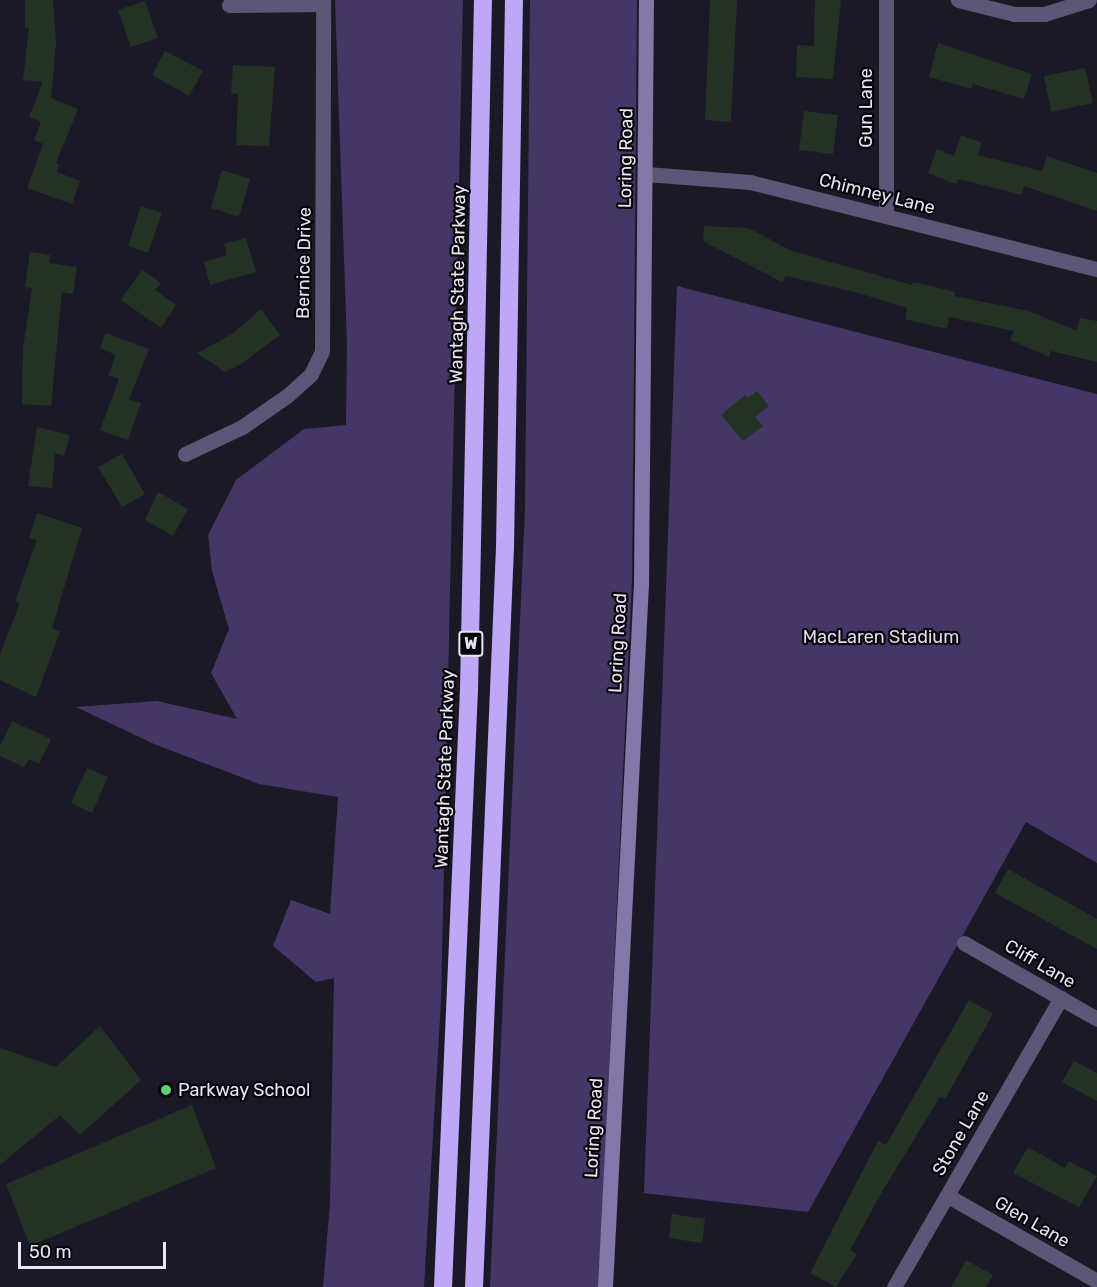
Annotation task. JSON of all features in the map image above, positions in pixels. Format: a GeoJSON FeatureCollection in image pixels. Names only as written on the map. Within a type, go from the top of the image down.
{"type":"FeatureCollection","features":[{"type":"Feature","properties":{"kind":"highway","name":"Wantagh State Parkway"},"geometry":{"type":"LineString","coordinates":[[443,1287],[470,690],[483,0]]}},
{"type":"Feature","properties":{"kind":"highway","name":"W"},"geometry":{"type":"LineString","coordinates":[[474,1287],[505,548],[514,0]]}},
{"type":"Feature","properties":{"kind":"street","name":"Loring Road"},"geometry":{"type":"LineString","coordinates":[[605,1287],[641,584],[646,0]]}},
{"type":"Feature","properties":{"kind":"street","name":"Gun Lane"},"geometry":{"type":"LineString","coordinates":[[886,0],[886,216]]}},
{"type":"Feature","properties":{"kind":"street"},"geometry":{"type":"LineString","coordinates":[[958,0],[1014,14],[1044,14],[1089,0]]}},
{"type":"Feature","properties":{"kind":"street"},"geometry":{"type":"LineString","coordinates":[[230,5],[323,2]]}},
{"type":"Feature","properties":{"kind":"street","name":"Bernice Drive"},"geometry":{"type":"LineString","coordinates":[[185,454],[242,427],[288,395],[311,374],[322,351],[323,2]]}},
{"type":"Feature","properties":{"kind":"street","name":"Chimney Lane"},"geometry":{"type":"LineString","coordinates":[[646,174],[734,179],[1097,269]]}},
{"type":"Feature","properties":{"kind":"street","name":"Cliff Lane"},"geometry":{"type":"LineString","coordinates":[[964,943],[1097,1019]]}},
{"type":"Feature","properties":{"kind":"street","name":"Stone Lane"},"geometry":{"type":"LineString","coordinates":[[894,1287],[1060,998]]}},
{"type":"Feature","properties":{"kind":"street","name":"Glen Lane"},"geometry":{"type":"LineString","coordinates":[[948,1196],[1097,1281]]}},
{"type":"Feature","properties":{"kind":"green space"},"geometry":{"type":"Polygon","coordinates":[[[335,0],[463,0],[441,1001],[424,1287],[323,1287],[330,1203],[334,978],[316,982],[273,946],[291,900],[330,914],[338,797],[259,784],[154,744],[76,707],[157,701],[237,719],[211,673],[229,629],[212,571],[208,535],[236,480],[304,429],[346,425],[347,345],[335,0]]]}},
{"type":"Feature","properties":{"kind":"green space"},"geometry":{"type":"Polygon","coordinates":[[[530,0],[637,0],[632,580],[599,1287],[490,1287],[525,509],[530,0]]]}},
{"type":"Feature","properties":{"kind":"green space","name":"MacLaren Stadium"},"geometry":{"type":"Polygon","coordinates":[[[677,286],[1097,394],[1097,863],[1026,822],[808,1212],[644,1193],[677,286]]]}},
{"type":"Feature","properties":{"kind":"building"},"geometry":{"type":"Polygon","coordinates":[[[25,0],[53,0],[56,44],[51,98],[78,109],[56,163],[59,164],[57,172],[80,181],[72,204],[27,188],[43,144],[34,140],[41,122],[29,117],[43,82],[23,80],[29,28],[25,28],[25,0]]]}},
{"type":"Feature","properties":{"kind":"building"},"geometry":{"type":"Polygon","coordinates":[[[710,0],[737,0],[731,122],[705,120],[710,0]]]}},
{"type":"Feature","properties":{"kind":"building"},"geometry":{"type":"Polygon","coordinates":[[[815,0],[841,0],[833,79],[796,77],[797,45],[814,46],[815,0]]]}},
{"type":"Feature","properties":{"kind":"building"},"geometry":{"type":"Polygon","coordinates":[[[145,1],[158,38],[131,47],[118,10],[145,1]]]}},
{"type":"Feature","properties":{"kind":"building"},"geometry":{"type":"Polygon","coordinates":[[[938,43],[1032,74],[1024,99],[973,84],[972,89],[929,77],[938,43]]]}},
{"type":"Feature","properties":{"kind":"building"},"geometry":{"type":"Polygon","coordinates":[[[165,51],[203,71],[189,96],[152,75],[165,51]]]}},
{"type":"Feature","properties":{"kind":"building"},"geometry":{"type":"Polygon","coordinates":[[[233,65],[275,67],[269,146],[236,145],[238,94],[231,93],[233,65]]]}},
{"type":"Feature","properties":{"kind":"building"},"geometry":{"type":"Polygon","coordinates":[[[1085,68],[1093,103],[1051,112],[1044,76],[1085,68]]]}},
{"type":"Feature","properties":{"kind":"building"},"geometry":{"type":"Polygon","coordinates":[[[804,111],[838,115],[833,154],[799,150],[804,111]]]}},
{"type":"Feature","properties":{"kind":"building"},"geometry":{"type":"Polygon","coordinates":[[[961,135],[982,143],[977,155],[1042,171],[1047,156],[1097,173],[1097,211],[1024,186],[1022,195],[958,179],[956,184],[928,173],[937,149],[954,156],[961,135]]]}},
{"type":"Feature","properties":{"kind":"building"},"geometry":{"type":"Polygon","coordinates":[[[222,170],[250,179],[239,217],[211,208],[222,170]]]}},
{"type":"Feature","properties":{"kind":"building"},"geometry":{"type":"Polygon","coordinates":[[[141,206],[162,213],[148,253],[128,246],[141,206]]]}},
{"type":"Feature","properties":{"kind":"building"},"geometry":{"type":"Polygon","coordinates":[[[704,226],[748,228],[792,251],[912,285],[913,282],[955,292],[954,296],[1029,311],[1077,331],[1080,318],[1097,321],[1097,362],[1051,351],[1049,357],[1010,340],[1014,331],[949,317],[947,329],[905,319],[907,308],[855,292],[786,276],[782,282],[703,241],[704,226]]]}},
{"type":"Feature","properties":{"kind":"building"},"geometry":{"type":"Polygon","coordinates":[[[246,238],[256,272],[210,285],[204,262],[227,255],[224,244],[246,238]]]}},
{"type":"Feature","properties":{"kind":"building"},"geometry":{"type":"Polygon","coordinates":[[[30,252],[50,255],[49,263],[77,267],[73,294],[62,292],[51,406],[22,404],[23,348],[32,288],[25,287],[30,252]]]}},
{"type":"Feature","properties":{"kind":"building"},"geometry":{"type":"Polygon","coordinates":[[[142,270],[161,283],[155,290],[176,305],[161,328],[121,300],[142,270]]]}},
{"type":"Feature","properties":{"kind":"building"},"geometry":{"type":"Polygon","coordinates":[[[261,309],[280,335],[241,364],[225,372],[197,353],[232,334],[261,309]]]}},
{"type":"Feature","properties":{"kind":"building"},"geometry":{"type":"Polygon","coordinates":[[[106,333],[149,349],[129,399],[141,403],[128,440],[100,430],[119,379],[108,375],[116,355],[100,348],[106,333]]]}},
{"type":"Feature","properties":{"kind":"building"},"geometry":{"type":"Polygon","coordinates":[[[757,391],[769,406],[755,417],[763,426],[743,441],[721,415],[745,395],[748,398],[757,391]]]}},
{"type":"Feature","properties":{"kind":"building"},"geometry":{"type":"Polygon","coordinates":[[[37,427],[70,435],[64,456],[55,453],[52,488],[28,486],[37,427]]]}},
{"type":"Feature","properties":{"kind":"building"},"geometry":{"type":"Polygon","coordinates":[[[122,454],[145,494],[122,507],[98,467],[122,454]]]}},
{"type":"Feature","properties":{"kind":"building"},"geometry":{"type":"Polygon","coordinates":[[[158,492],[188,509],[173,536],[145,520],[158,492]]]}},
{"type":"Feature","properties":{"kind":"building"},"geometry":{"type":"Polygon","coordinates":[[[37,513],[82,528],[52,628],[60,632],[36,697],[0,680],[0,654],[20,603],[15,601],[37,540],[29,538],[37,513]]]}},
{"type":"Feature","properties":{"kind":"building"},"geometry":{"type":"Polygon","coordinates":[[[12,721],[51,739],[39,764],[29,759],[24,767],[0,756],[0,746],[12,721]]]}},
{"type":"Feature","properties":{"kind":"building"},"geometry":{"type":"Polygon","coordinates":[[[87,768],[108,777],[92,813],[71,803],[87,768]]]}},
{"type":"Feature","properties":{"kind":"building"},"geometry":{"type":"Polygon","coordinates":[[[1008,869],[1097,919],[1097,949],[995,893],[1008,869]]]}},
{"type":"Feature","properties":{"kind":"building"},"geometry":{"type":"Polygon","coordinates":[[[969,1000],[993,1014],[945,1099],[940,1097],[883,1190],[850,1250],[857,1254],[836,1287],[810,1273],[878,1141],[886,1145],[969,1000]]]}},
{"type":"Feature","properties":{"kind":"building"},"geometry":{"type":"Polygon","coordinates":[[[100,1026],[141,1080],[80,1135],[60,1115],[0,1165],[0,1048],[56,1067],[100,1026]]]}},
{"type":"Feature","properties":{"kind":"building"},"geometry":{"type":"Polygon","coordinates":[[[1074,1061],[1097,1073],[1097,1101],[1062,1082],[1074,1061]]]}},
{"type":"Feature","properties":{"kind":"building"},"geometry":{"type":"Polygon","coordinates":[[[192,1105],[216,1168],[30,1246],[6,1184],[192,1105]]]}},
{"type":"Feature","properties":{"kind":"building"},"geometry":{"type":"Polygon","coordinates":[[[1028,1147],[1065,1168],[1069,1161],[1097,1176],[1079,1207],[1013,1173],[1028,1147]]]}},
{"type":"Feature","properties":{"kind":"building"},"geometry":{"type":"Polygon","coordinates":[[[672,1214],[705,1219],[702,1243],[669,1238],[672,1214]]]}},
{"type":"Feature","properties":{"kind":"building"},"geometry":{"type":"Polygon","coordinates":[[[966,1260],[993,1275],[986,1287],[951,1287],[966,1260]]]}},
{"type":"Feature","properties":{"kind":"place","name":"Parkway School"},"geometry":{"type":"Point","coordinates":[166,1090]}}]}
